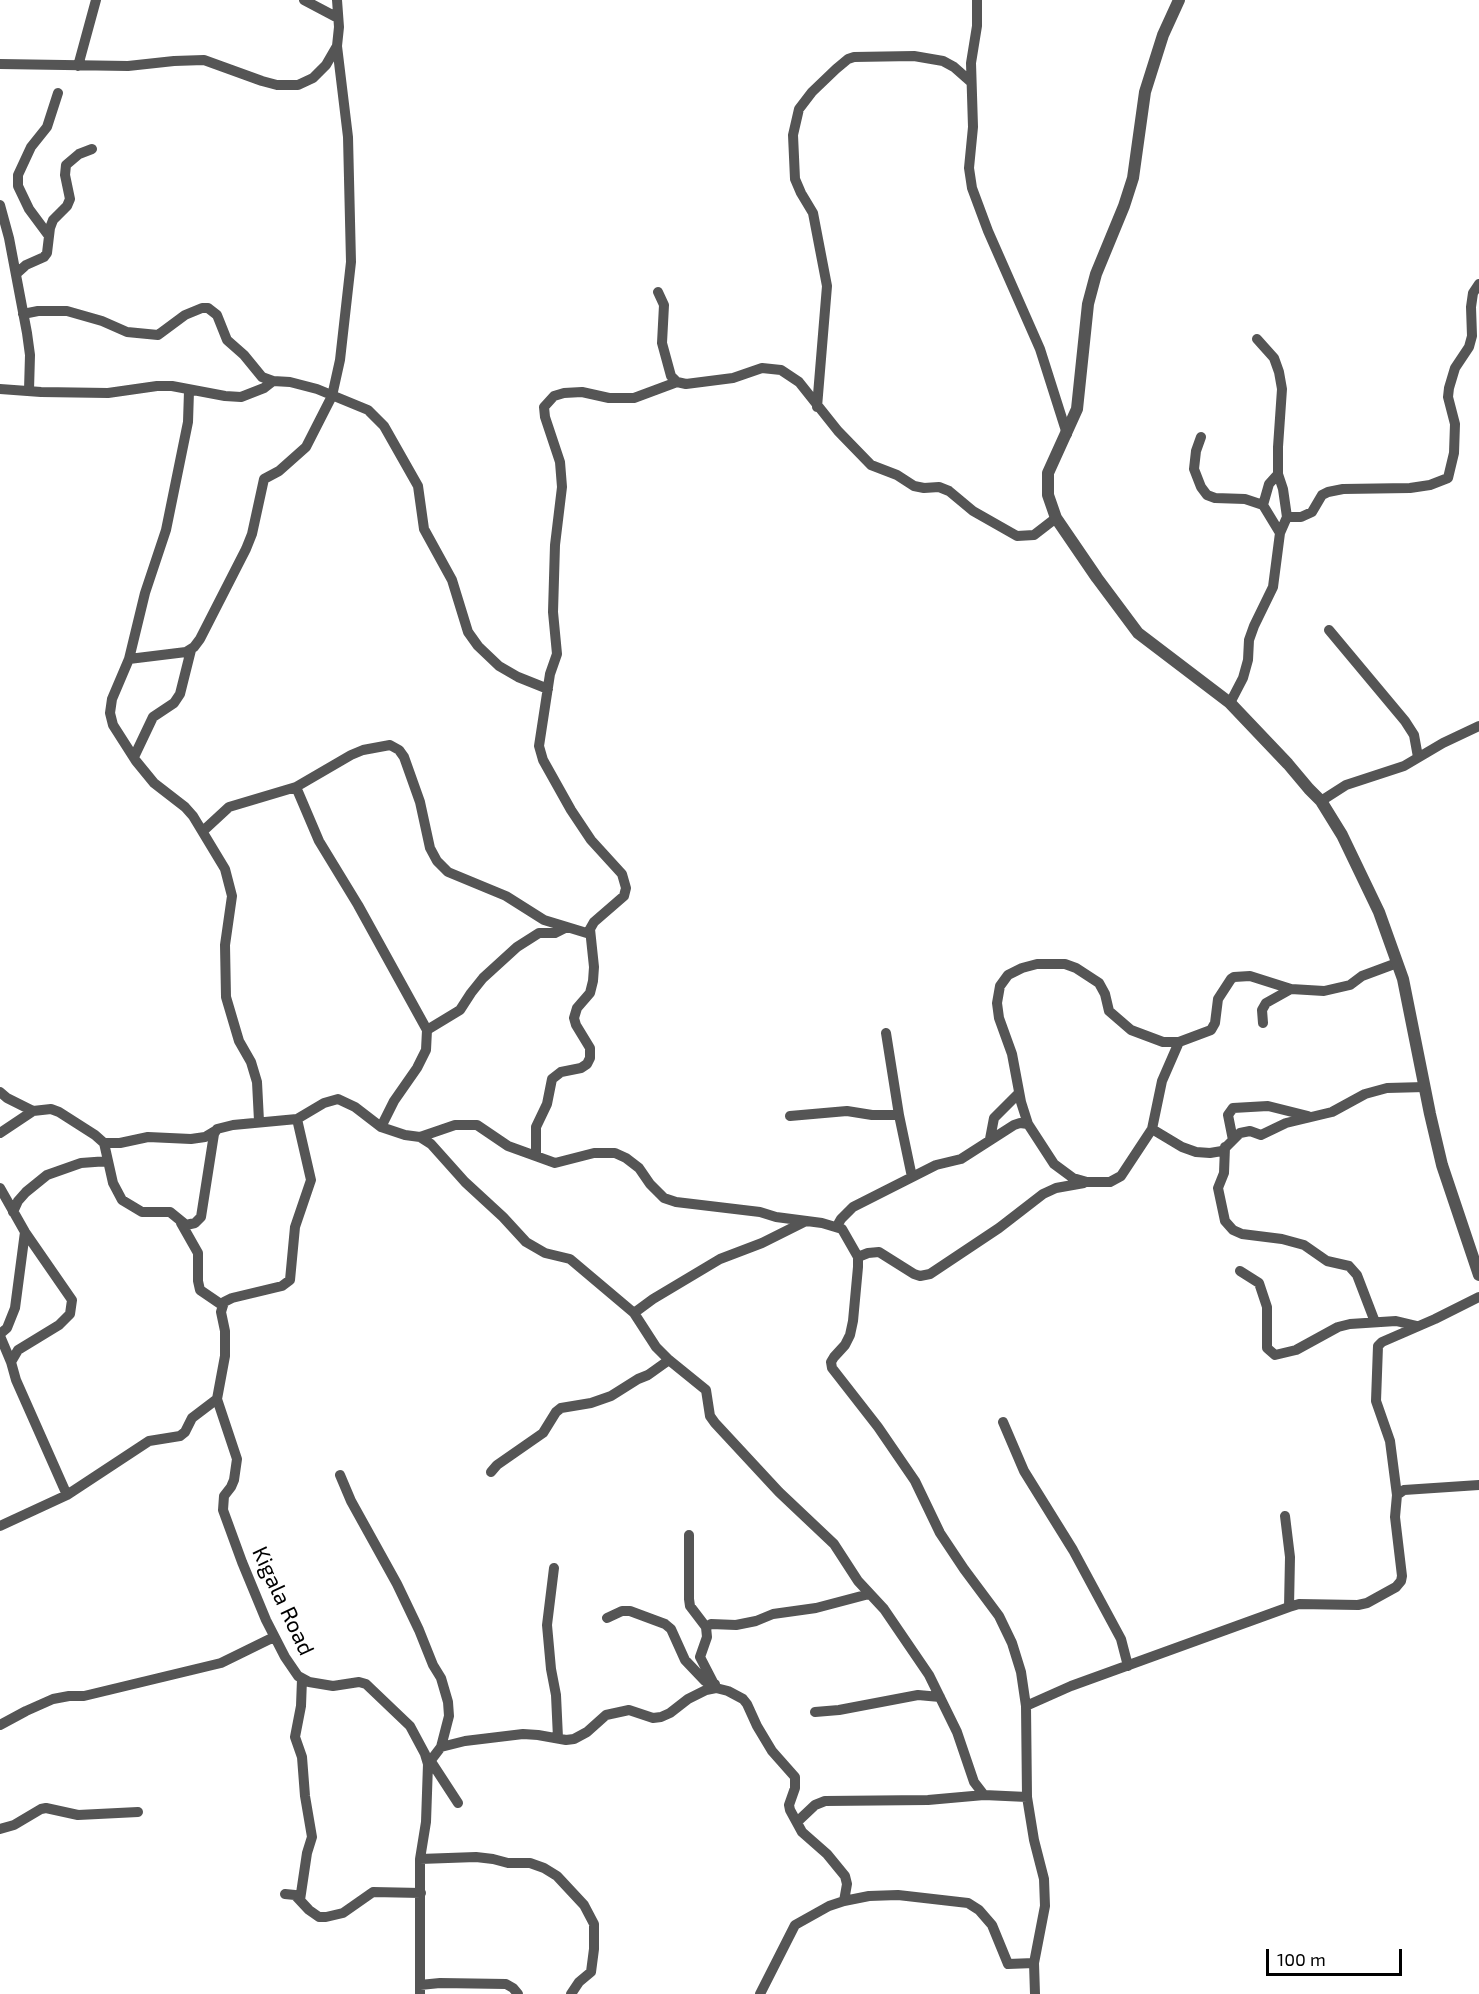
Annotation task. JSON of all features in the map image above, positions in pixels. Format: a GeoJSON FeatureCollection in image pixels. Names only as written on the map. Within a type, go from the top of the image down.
{"type":"FeatureCollection","features":[{"type":"Feature","properties":{"kind":"street"},"geometry":{"type":"LineString","coordinates":[[78,66],[96,0]]}},
{"type":"Feature","properties":{"kind":"street"},"geometry":{"type":"LineString","coordinates":[[304,0],[338,18]]}},
{"type":"Feature","properties":{"kind":"street"},"geometry":{"type":"LineString","coordinates":[[0,64],[128,66],[204,60],[262,81],[298,86],[313,78],[326,65],[337,46],[339,37],[337,0]]}},
{"type":"Feature","properties":{"kind":"street"},"geometry":{"type":"LineString","coordinates":[[977,0],[977,26],[971,63],[973,127],[969,168],[972,188],[992,241],[1040,349],[1066,434]]}},
{"type":"Feature","properties":{"kind":"street"},"geometry":{"type":"LineString","coordinates":[[1179,0],[1163,35],[1145,92],[1133,178],[1096,274],[1088,304],[1077,409],[1048,473],[1048,495],[1056,518],[1138,633],[1230,703],[1322,801],[1365,879],[1403,979],[1443,1165],[1479,1275]]}},
{"type":"Feature","properties":{"kind":"street"},"geometry":{"type":"LineString","coordinates":[[134,758],[153,717],[174,703],[180,694],[191,650],[200,639],[252,534],[264,478],[279,471],[306,447],[332,396],[340,360],[351,262],[348,137],[337,46]]}},
{"type":"Feature","properties":{"kind":"street"},"geometry":{"type":"LineString","coordinates":[[817,407],[827,286],[813,213],[795,179],[793,135],[799,109],[812,92],[836,69],[854,57],[914,56],[944,62],[954,67],[971,82]]}},
{"type":"Feature","properties":{"kind":"street"},"geometry":{"type":"LineString","coordinates":[[49,236],[28,209],[18,186],[18,176],[31,147],[47,127],[58,93]]}},
{"type":"Feature","properties":{"kind":"street"},"geometry":{"type":"LineString","coordinates":[[16,274],[26,265],[44,257],[47,253],[53,220],[67,206],[70,199],[65,175],[66,165],[72,158],[92,149]]}},
{"type":"Feature","properties":{"kind":"street"},"geometry":{"type":"LineString","coordinates":[[0,205],[9,238],[30,355],[29,390]]}},
{"type":"Feature","properties":{"kind":"street"},"geometry":{"type":"LineString","coordinates":[[1287,517],[1300,517],[1312,512],[1322,495],[1328,492],[1343,489],[1410,488],[1430,485],[1448,478],[1454,453],[1455,424],[1448,397],[1449,388],[1455,368],[1469,347],[1472,336],[1473,293],[1479,284]]}},
{"type":"Feature","properties":{"kind":"street"},"geometry":{"type":"LineString","coordinates":[[658,292],[664,305],[662,343],[671,376],[677,382],[700,383],[733,378],[757,369],[781,370],[799,382],[817,407],[871,465],[897,475],[914,486],[949,491],[973,512],[1011,534],[1023,537],[1034,535],[1056,518]]}},
{"type":"Feature","properties":{"kind":"street"},"geometry":{"type":"LineString","coordinates":[[23,314],[38,310],[67,311],[102,321],[127,332],[158,335],[193,311],[208,308],[217,315],[227,340],[244,355],[262,377],[273,381],[290,382],[368,410],[387,432],[420,491],[424,529],[445,565],[457,593],[468,632],[478,646],[499,666],[518,678],[548,689]]}},
{"type":"Feature","properties":{"kind":"street"},"geometry":{"type":"LineString","coordinates":[[1230,703],[1243,678],[1248,660],[1249,640],[1254,626],[1273,588],[1280,533],[1287,517],[1283,489],[1278,474],[1282,389],[1274,358],[1257,339]]}},
{"type":"Feature","properties":{"kind":"street"},"geometry":{"type":"LineString","coordinates":[[0,389],[29,390],[41,393],[108,393],[157,386],[241,397],[264,388],[273,381]]}},
{"type":"Feature","properties":{"kind":"street"},"geometry":{"type":"LineString","coordinates":[[536,1155],[536,1127],[547,1104],[552,1079],[561,1072],[581,1068],[590,1058],[590,1048],[576,1026],[574,1018],[577,1008],[590,993],[593,981],[591,925],[624,896],[626,882],[616,866],[591,840],[543,760],[538,739],[550,674],[557,654],[554,612],[555,545],[562,487],[560,462],[545,417],[544,405],[554,396],[564,393],[579,392],[609,398],[634,398],[677,382]]}},
{"type":"Feature","properties":{"kind":"street"},"geometry":{"type":"LineString","coordinates":[[189,390],[188,422],[166,530],[145,593],[129,659],[115,690],[110,713],[113,724],[134,758],[154,783],[185,807],[203,831],[225,869],[230,885],[231,908],[225,945],[226,997],[239,1041],[251,1062],[257,1082],[259,1121]]}},
{"type":"Feature","properties":{"kind":"street"},"geometry":{"type":"LineString","coordinates":[[1202,437],[1196,451],[1194,469],[1207,495],[1263,505],[1280,533]]}},
{"type":"Feature","properties":{"kind":"street"},"geometry":{"type":"LineString","coordinates":[[1263,505],[1269,484],[1278,474]]}},
{"type":"Feature","properties":{"kind":"street"},"geometry":{"type":"LineString","coordinates":[[1329,630],[1405,721],[1414,735],[1418,757]]}},
{"type":"Feature","properties":{"kind":"street"},"geometry":{"type":"LineString","coordinates":[[129,659],[191,650]]}},
{"type":"Feature","properties":{"kind":"street"},"geometry":{"type":"LineString","coordinates":[[1322,801],[1346,785],[1404,766],[1479,726]]}},
{"type":"Feature","properties":{"kind":"street"},"geometry":{"type":"LineString","coordinates":[[203,831],[229,807],[296,787],[363,750],[387,745],[395,747],[404,757],[413,779],[426,824],[430,848],[437,861],[448,872],[506,897],[534,915],[590,934]]}},
{"type":"Feature","properties":{"kind":"street"},"geometry":{"type":"LineString","coordinates":[[296,787],[319,841],[358,905],[427,1030],[426,1050],[417,1068],[394,1101],[381,1127]]}},
{"type":"Feature","properties":{"kind":"street"},"geometry":{"type":"LineString","coordinates":[[427,1030],[460,1010],[483,978],[523,943],[539,933],[555,933],[567,927]]}},
{"type":"Feature","properties":{"kind":"street"},"geometry":{"type":"LineString","coordinates":[[1087,1182],[1073,1178],[1054,1164],[1028,1124],[1019,1093],[1012,1054],[1003,1033],[997,1003],[1000,986],[1008,975],[1022,968],[1047,964],[1065,964],[1076,968],[1099,983],[1105,994],[1108,1011],[1131,1030],[1162,1042],[1179,1042],[1211,1030],[1215,1023],[1218,999],[1234,977],[1250,976],[1291,989],[1315,991],[1336,989],[1397,963]]}},
{"type":"Feature","properties":{"kind":"street"},"geometry":{"type":"LineString","coordinates":[[1263,1023],[1262,1010],[1266,1003],[1291,989]]}},
{"type":"Feature","properties":{"kind":"street"},"geometry":{"type":"LineString","coordinates":[[886,1033],[912,1177]]}},
{"type":"Feature","properties":{"kind":"street"},"geometry":{"type":"LineString","coordinates":[[858,1257],[879,1252],[914,1274],[920,1276],[930,1274],[1051,1190],[1087,1182],[1110,1182],[1120,1176],[1152,1129],[1162,1082],[1179,1042]]}},
{"type":"Feature","properties":{"kind":"street"},"geometry":{"type":"LineString","coordinates":[[1152,1129],[1182,1147],[1196,1152],[1210,1153],[1222,1150],[1240,1133],[1246,1131],[1261,1135],[1286,1123],[1332,1112],[1365,1094],[1387,1088],[1425,1086]]}},
{"type":"Feature","properties":{"kind":"street"},"geometry":{"type":"LineString","coordinates":[[0,1092],[33,1111]]}},
{"type":"Feature","properties":{"kind":"street"},"geometry":{"type":"LineString","coordinates":[[990,1139],[994,1118],[1008,1101],[1019,1093]]}},
{"type":"Feature","properties":{"kind":"street"},"geometry":{"type":"LineString","coordinates":[[104,1143],[120,1143],[148,1137],[191,1139],[205,1137],[225,1126],[297,1119],[338,1099],[355,1107],[381,1127],[420,1137],[431,1144],[465,1182],[503,1216],[526,1242],[545,1252],[570,1259],[634,1313],[656,1347],[706,1390],[710,1416],[715,1423],[779,1492],[834,1544],[869,1594],[884,1609],[908,1643],[929,1675],[957,1732],[974,1782],[984,1795]]}},
{"type":"Feature","properties":{"kind":"street"},"geometry":{"type":"LineString","coordinates":[[1310,1117],[1268,1106],[1233,1108],[1228,1115],[1229,1144],[1224,1173],[1218,1188],[1225,1221],[1233,1230],[1242,1234],[1282,1239],[1305,1245],[1327,1261],[1349,1266],[1358,1275],[1376,1322]]}},
{"type":"Feature","properties":{"kind":"street"},"geometry":{"type":"LineString","coordinates":[[0,1133],[33,1111],[51,1109],[95,1135],[104,1143],[118,1194],[127,1205],[135,1210],[148,1213],[170,1212],[181,1223],[198,1253],[200,1290],[222,1305]]}},
{"type":"Feature","properties":{"kind":"street"},"geometry":{"type":"LineString","coordinates":[[790,1116],[848,1111],[872,1115],[899,1115]]}},
{"type":"Feature","properties":{"kind":"street"},"geometry":{"type":"LineString","coordinates":[[0,1526],[67,1495],[149,1441],[180,1436],[192,1418],[217,1399],[225,1356],[222,1305],[232,1298],[282,1286],[290,1280],[295,1227],[311,1180],[297,1119]]}},
{"type":"Feature","properties":{"kind":"street"},"geometry":{"type":"LineString","coordinates":[[837,1226],[841,1219],[854,1208],[912,1177],[936,1165],[961,1159],[1014,1125],[1028,1124]]}},
{"type":"Feature","properties":{"kind":"street"},"geometry":{"type":"LineString","coordinates":[[420,1137],[455,1125],[477,1125],[508,1146],[555,1162],[594,1154],[615,1153],[639,1168],[664,1198],[676,1202],[760,1212],[776,1217],[837,1226],[847,1235],[858,1257],[853,1321],[845,1345],[831,1362],[832,1368],[878,1427],[915,1481],[940,1533],[999,1616],[1012,1643],[1021,1672],[1026,1706],[1027,1797],[1034,1840],[1044,1879],[1045,1906],[1034,1963],[1035,1994]]}},
{"type":"Feature","properties":{"kind":"street"},"geometry":{"type":"LineString","coordinates":[[181,1223],[189,1225],[201,1217],[215,1131]]}},
{"type":"Feature","properties":{"kind":"street"},"geometry":{"type":"LineString","coordinates":[[13,1212],[18,1201],[26,1192],[47,1175],[81,1163],[108,1161]]}},
{"type":"Feature","properties":{"kind":"street"},"geometry":{"type":"LineString","coordinates":[[1051,1190],[1054,1164]]}},
{"type":"Feature","properties":{"kind":"street"},"geometry":{"type":"LineString","coordinates":[[0,1188],[25,1232],[70,1296],[72,1305],[70,1314],[59,1325],[18,1350],[11,1362]]}},
{"type":"Feature","properties":{"kind":"street"},"geometry":{"type":"LineString","coordinates":[[634,1313],[720,1259],[753,1247],[804,1222]]}},
{"type":"Feature","properties":{"kind":"street"},"geometry":{"type":"LineString","coordinates":[[25,1232],[15,1308],[7,1328],[0,1335],[16,1380],[67,1495]]}},
{"type":"Feature","properties":{"kind":"street"},"geometry":{"type":"LineString","coordinates":[[1240,1271],[1259,1283],[1267,1306],[1267,1348],[1275,1355],[1296,1350],[1338,1327],[1399,1321],[1417,1326]]}},
{"type":"Feature","properties":{"kind":"street"},"geometry":{"type":"LineString","coordinates":[[1026,1706],[1289,1607],[1299,1604],[1358,1605],[1396,1587],[1402,1576],[1395,1517],[1397,1495],[1390,1441],[1376,1401],[1377,1354],[1382,1342],[1479,1297]]}},
{"type":"Feature","properties":{"kind":"street"},"geometry":{"type":"LineString","coordinates":[[491,1472],[543,1433],[561,1408],[591,1403],[611,1396],[632,1382],[648,1376],[669,1360]]}},
{"type":"Feature","properties":{"kind":"street","name":"Kigala Road"},"geometry":{"type":"LineString","coordinates":[[217,1399],[237,1459],[234,1480],[224,1496],[223,1510],[274,1637],[293,1671],[302,1678],[333,1686],[359,1682],[366,1684],[410,1726],[429,1762],[426,1822],[420,1858],[422,1893],[420,1989]]}},
{"type":"Feature","properties":{"kind":"street"},"geometry":{"type":"LineString","coordinates":[[1003,1422],[1024,1471],[1073,1550],[1121,1639],[1128,1666]]}},
{"type":"Feature","properties":{"kind":"street"},"geometry":{"type":"LineString","coordinates":[[340,1475],[366,1529],[397,1584],[441,1678],[448,1702],[449,1716],[441,1747],[429,1762],[458,1803]]}},
{"type":"Feature","properties":{"kind":"street"},"geometry":{"type":"LineString","coordinates":[[1397,1495],[1404,1490],[1479,1485]]}},
{"type":"Feature","properties":{"kind":"street"},"geometry":{"type":"LineString","coordinates":[[1285,1516],[1290,1557],[1289,1607]]}},
{"type":"Feature","properties":{"kind":"street"},"geometry":{"type":"LineString","coordinates":[[690,1534],[690,1606],[706,1627],[707,1637],[700,1657],[716,1686]]}},
{"type":"Feature","properties":{"kind":"street"},"geometry":{"type":"LineString","coordinates":[[554,1568],[547,1625],[556,1695],[558,1738]]}},
{"type":"Feature","properties":{"kind":"street"},"geometry":{"type":"LineString","coordinates":[[706,1627],[711,1624],[736,1625],[756,1621],[773,1614],[816,1608],[869,1594]]}},
{"type":"Feature","properties":{"kind":"street"},"geometry":{"type":"LineString","coordinates":[[607,1618],[622,1611],[630,1611],[665,1624],[671,1629],[685,1660],[705,1681],[743,1699],[772,1751],[792,1770],[796,1782],[789,1805],[802,1832],[827,1854],[845,1876],[848,1884],[844,1900]]}},
{"type":"Feature","properties":{"kind":"street"},"geometry":{"type":"LineString","coordinates":[[0,1725],[53,1700],[69,1696],[84,1696],[221,1663],[274,1637]]}},
{"type":"Feature","properties":{"kind":"street"},"geometry":{"type":"LineString","coordinates":[[300,1900],[307,1853],[312,1837],[305,1796],[302,1757],[295,1737],[301,1706],[302,1678]]}},
{"type":"Feature","properties":{"kind":"street"},"geometry":{"type":"LineString","coordinates":[[441,1747],[465,1741],[523,1734],[566,1740],[581,1737],[606,1715],[629,1710],[653,1718],[661,1717],[688,1699],[716,1686]]}},
{"type":"Feature","properties":{"kind":"street"},"geometry":{"type":"LineString","coordinates":[[815,1712],[839,1710],[918,1695],[940,1697]]}},
{"type":"Feature","properties":{"kind":"street"},"geometry":{"type":"LineString","coordinates":[[796,1822],[815,1805],[825,1801],[928,1800],[984,1795],[1027,1797]]}},
{"type":"Feature","properties":{"kind":"street"},"geometry":{"type":"LineString","coordinates":[[0,1829],[14,1825],[46,1808],[78,1815],[138,1812]]}},
{"type":"Feature","properties":{"kind":"street"},"geometry":{"type":"LineString","coordinates":[[420,1858],[476,1857],[508,1863],[530,1863],[544,1868],[564,1882],[585,1905],[594,1924],[591,1972],[579,1982],[571,1994]]}},
{"type":"Feature","properties":{"kind":"street"},"geometry":{"type":"LineString","coordinates":[[285,1894],[291,1893],[319,1917],[326,1917],[343,1913],[373,1892],[422,1893]]}},
{"type":"Feature","properties":{"kind":"street"},"geometry":{"type":"LineString","coordinates":[[760,1994],[795,1924],[844,1900],[885,1895],[968,1903],[979,1910],[992,1925],[1008,1964],[1034,1963]]}},
{"type":"Feature","properties":{"kind":"street"},"geometry":{"type":"LineString","coordinates":[[420,1989],[440,1983],[506,1984],[518,1994]]}}]}
